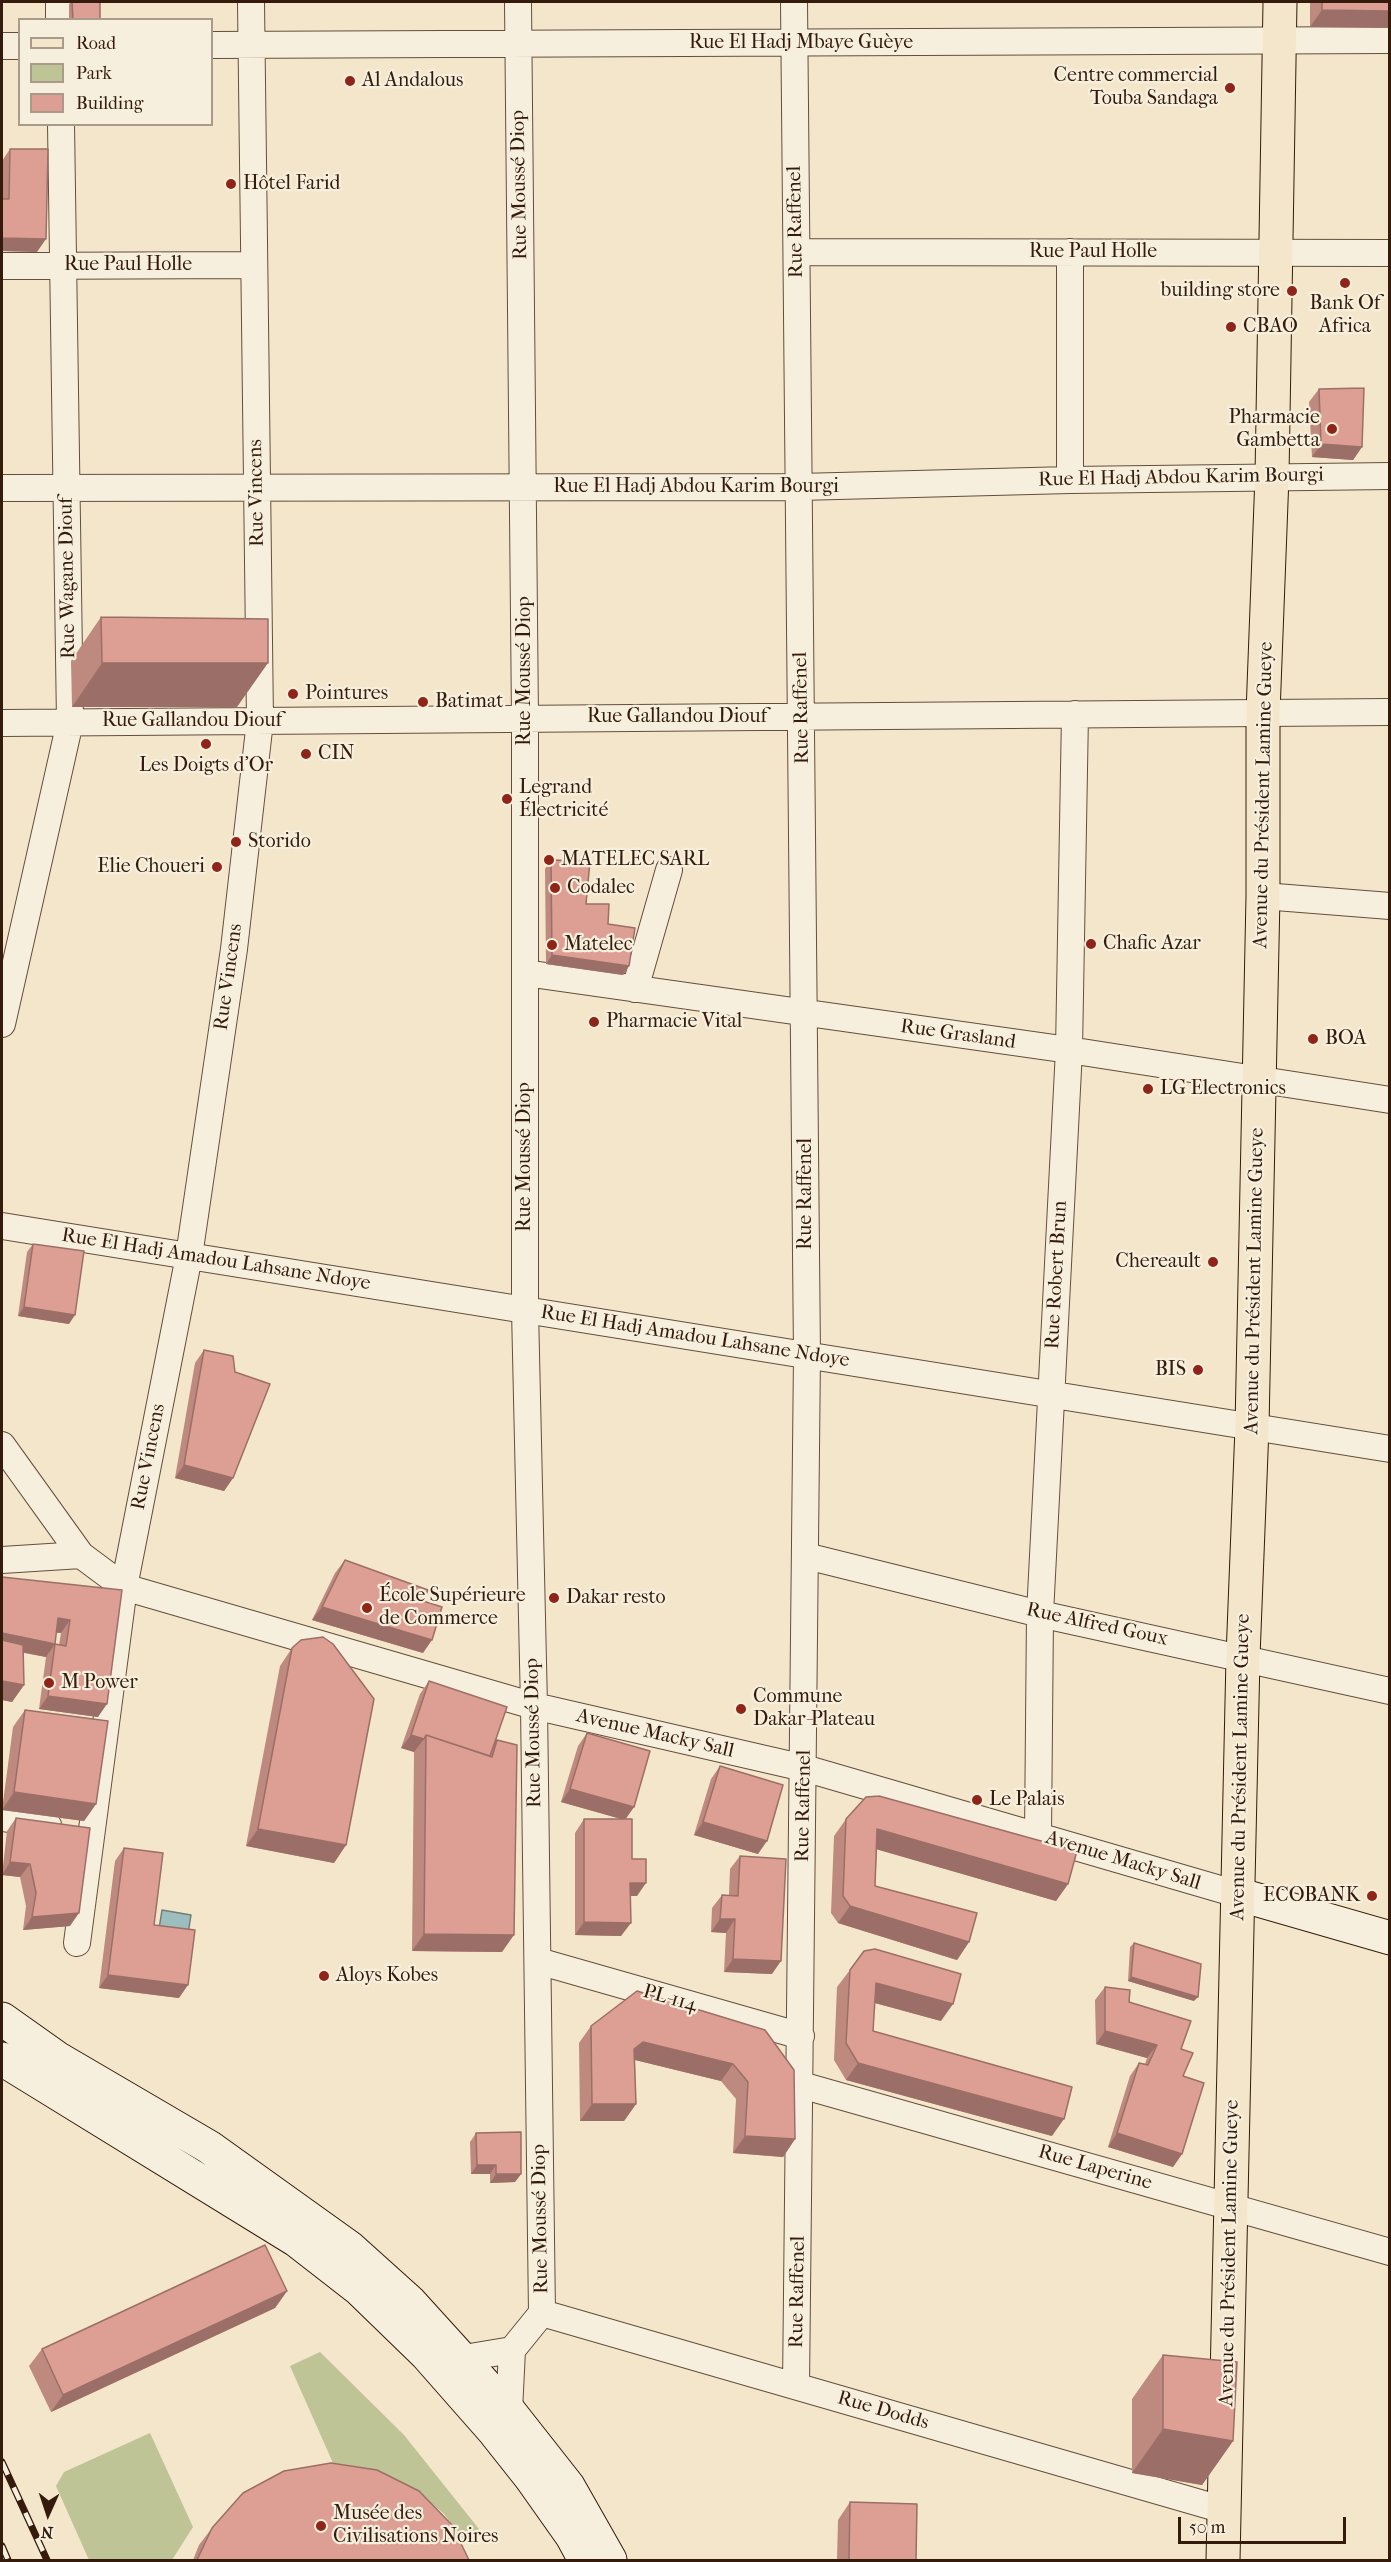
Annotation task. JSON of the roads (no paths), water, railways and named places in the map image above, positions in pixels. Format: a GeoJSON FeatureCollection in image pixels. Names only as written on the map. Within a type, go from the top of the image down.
{"type":"FeatureCollection","features":[{"type":"Feature","properties":{"kind":"main road","name":"Avenue du Président Lamine Gueye"},"geometry":{"type":"LineString","coordinates":[[1223,2560],[1243,1657],[1252,1427],[1263,896],[1263,713],[1272,476],[1280,2]]}},
{"type":"Feature","properties":{"kind":"street"},"geometry":{"type":"LineString","coordinates":[[59,2],[59,18]]}},
{"type":"Feature","properties":{"kind":"street","name":"Rue Vincens"},"geometry":{"type":"LineString","coordinates":[[77,1943],[124,1587],[189,1256],[234,949],[260,721],[251,2]]}},
{"type":"Feature","properties":{"kind":"street","name":"Rue Moussé Diop"},"geometry":{"type":"LineString","coordinates":[[518,2],[525,719],[525,1310],[534,1706],[542,2313]]}},
{"type":"Feature","properties":{"kind":"street","name":"Rue Raffenel"},"geometry":{"type":"LineString","coordinates":[[794,2],[807,1355],[796,2386]]}},
{"type":"Feature","properties":{"kind":"street","name":"Rue El Hadj Mbaye Guèye"},"geometry":{"type":"LineString","coordinates":[[213,45],[1389,40]]}},
{"type":"Feature","properties":{"kind":"street"},"geometry":{"type":"LineString","coordinates":[[2,46],[18,46]]}},
{"type":"Feature","properties":{"kind":"street","name":"Rue Wagane Diouf"},"geometry":{"type":"LineString","coordinates":[[2,1024],[70,722],[61,126]]}},
{"type":"Feature","properties":{"kind":"street","name":"Rue Paul Holle"},"geometry":{"type":"LineString","coordinates":[[797,252],[1389,253]]}},
{"type":"Feature","properties":{"kind":"street"},"geometry":{"type":"LineString","coordinates":[[1070,252],[1070,480]]}},
{"type":"Feature","properties":{"kind":"street","name":"Rue Paul Holle"},"geometry":{"type":"LineString","coordinates":[[2,266],[254,265]]}},
{"type":"Feature","properties":{"kind":"street","name":"Rue El Hadj Abdou Karim Bourgi"},"geometry":{"type":"LineString","coordinates":[[2,488],[799,487],[1272,476],[1389,476]]}},
{"type":"Feature","properties":{"kind":"street","name":"Rue Gallandou Diouf"},"geometry":{"type":"LineString","coordinates":[[2,723],[1389,712]]}},
{"type":"Feature","properties":{"kind":"street","name":"Rue Robert Brun"},"geometry":{"type":"LineString","coordinates":[[1038,1835],[1040,1614],[1069,1050],[1075,714]]}},
{"type":"Feature","properties":{"kind":"street"},"geometry":{"type":"LineString","coordinates":[[635,989],[669,870]]}},
{"type":"Feature","properties":{"kind":"street"},"geometry":{"type":"LineString","coordinates":[[1263,896],[1389,906]]}},
{"type":"Feature","properties":{"kind":"street","name":"Rue Grasland"},"geometry":{"type":"LineString","coordinates":[[525,973],[1069,1050],[1389,1100]]}},
{"type":"Feature","properties":{"kind":"street","name":"Rue El Hadj Amadou Lahsane Ndoye"},"geometry":{"type":"LineString","coordinates":[[2,1226],[1389,1449]]}},
{"type":"Feature","properties":{"kind":"street","name":"Avenue Macky Sall"},"geometry":{"type":"LineString","coordinates":[[2,1445],[81,1555],[124,1587],[534,1706],[804,1768],[1237,1894]]}},
{"type":"Feature","properties":{"kind":"street"},"geometry":{"type":"LineString","coordinates":[[2,1560],[81,1555]]}},
{"type":"Feature","properties":{"kind":"street","name":"Rue Alfred Goux"},"geometry":{"type":"LineString","coordinates":[[806,1556],[1040,1614],[1389,1691]]}},
{"type":"Feature","properties":{"kind":"street"},"geometry":{"type":"LineString","coordinates":[[2,1818],[93,1831]]}},
{"type":"Feature","properties":{"kind":"street"},"geometry":{"type":"LineString","coordinates":[[1237,1894],[1389,1938]]}},
{"type":"Feature","properties":{"kind":"street","name":"PL-114"},"geometry":{"type":"LineString","coordinates":[[538,1961],[801,2036]]}},
{"type":"Feature","properties":{"kind":"street"},"geometry":{"type":"LineString","coordinates":[[2,2019],[57,2058],[209,2147],[350,2248],[410,2302],[464,2358],[509,2411],[568,2486],[610,2560]]}},
{"type":"Feature","properties":{"kind":"street"},"geometry":{"type":"LineString","coordinates":[[2,2059],[296,2240],[359,2289],[427,2355],[493,2430],[531,2478],[572,2536],[585,2560]]}},
{"type":"Feature","properties":{"kind":"street","name":"Rue Laperine"},"geometry":{"type":"LineString","coordinates":[[801,2085],[1389,2252]]}},
{"type":"Feature","properties":{"kind":"street"},"geometry":{"type":"LineString","coordinates":[[509,2411],[513,2350],[542,2313]]}},
{"type":"Feature","properties":{"kind":"street","name":"Rue Dodds"},"geometry":{"type":"LineString","coordinates":[[542,2313],[1224,2510]]}},
{"type":"Feature","properties":{"kind":"street"},"geometry":{"type":"LineString","coordinates":[[464,2358],[513,2350]]}},
{"type":"Feature","properties":{"kind":"water"},"geometry":{"type":"Polygon","coordinates":[[[162,1910],[191,1915],[188,1934],[159,1929],[162,1910]]]}},
{"type":"Feature","properties":{"kind":"railway"},"geometry":{"type":"LineString","coordinates":[[2,2462],[47,2560]]}},
{"type":"Feature","properties":{"kind":"railway"},"geometry":{"type":"LineString","coordinates":[[2,2546],[8,2560]]}},
{"type":"Feature","properties":{"kind":"place","name":"Al Andalous"},"geometry":{"type":"Point","coordinates":[350,81]}},
{"type":"Feature","properties":{"kind":"place","name":"Centre commercial Touba Sandaga"},"geometry":{"type":"Point","coordinates":[1230,88]}},
{"type":"Feature","properties":{"kind":"place","name":"Hôtel Farid"},"geometry":{"type":"Point","coordinates":[231,184]}},
{"type":"Feature","properties":{"kind":"place","name":"Bank Of Africa"},"geometry":{"type":"Point","coordinates":[1345,283]}},
{"type":"Feature","properties":{"kind":"place","name":"building store"},"geometry":{"type":"Point","coordinates":[1292,291]}},
{"type":"Feature","properties":{"kind":"place","name":"CBAO"},"geometry":{"type":"Point","coordinates":[1231,327]}},
{"type":"Feature","properties":{"kind":"place","name":"Pharmacie Gambetta"},"geometry":{"type":"Point","coordinates":[1332,429]}},
{"type":"Feature","properties":{"kind":"place","name":"Pointures"},"geometry":{"type":"Point","coordinates":[293,694]}},
{"type":"Feature","properties":{"kind":"place","name":"Batimat"},"geometry":{"type":"Point","coordinates":[423,702]}},
{"type":"Feature","properties":{"kind":"place","name":"Les Doigts d'Or"},"geometry":{"type":"Point","coordinates":[206,744]}},
{"type":"Feature","properties":{"kind":"place","name":"CIN"},"geometry":{"type":"Point","coordinates":[306,754]}},
{"type":"Feature","properties":{"kind":"place","name":"Legrand Électricité"},"geometry":{"type":"Point","coordinates":[507,799]}},
{"type":"Feature","properties":{"kind":"place","name":"Storido"},"geometry":{"type":"Point","coordinates":[236,842]}},
{"type":"Feature","properties":{"kind":"place","name":"MATELEC SARL"},"geometry":{"type":"Point","coordinates":[549,860]}},
{"type":"Feature","properties":{"kind":"place","name":"Elie Choueri"},"geometry":{"type":"Point","coordinates":[217,867]}},
{"type":"Feature","properties":{"kind":"place","name":"Codalec"},"geometry":{"type":"Point","coordinates":[555,888]}},
{"type":"Feature","properties":{"kind":"place","name":"Chafic Azar"},"geometry":{"type":"Point","coordinates":[1091,944]}},
{"type":"Feature","properties":{"kind":"place","name":"Matelec"},"geometry":{"type":"Point","coordinates":[552,945]}},
{"type":"Feature","properties":{"kind":"place","name":"Pharmacie Vital"},"geometry":{"type":"Point","coordinates":[594,1022]}},
{"type":"Feature","properties":{"kind":"place","name":"BOA"},"geometry":{"type":"Point","coordinates":[1313,1039]}},
{"type":"Feature","properties":{"kind":"place","name":"LG Electronics"},"geometry":{"type":"Point","coordinates":[1148,1089]}},
{"type":"Feature","properties":{"kind":"place","name":"Chereault"},"geometry":{"type":"Point","coordinates":[1213,1262]}},
{"type":"Feature","properties":{"kind":"place","name":"BIS"},"geometry":{"type":"Point","coordinates":[1198,1370]}},
{"type":"Feature","properties":{"kind":"place","name":"Dakar resto"},"geometry":{"type":"Point","coordinates":[554,1598]}},
{"type":"Feature","properties":{"kind":"place","name":"École Supérieure de Commerce"},"geometry":{"type":"Point","coordinates":[367,1608]}},
{"type":"Feature","properties":{"kind":"place","name":"M Power"},"geometry":{"type":"Point","coordinates":[49,1683]}},
{"type":"Feature","properties":{"kind":"place","name":"Commune Dakar-Plateau"},"geometry":{"type":"Point","coordinates":[741,1709]}},
{"type":"Feature","properties":{"kind":"place","name":"Le Palais"},"geometry":{"type":"Point","coordinates":[977,1800]}},
{"type":"Feature","properties":{"kind":"place","name":"ECOBANK"},"geometry":{"type":"Point","coordinates":[1372,1896]}},
{"type":"Feature","properties":{"kind":"place","name":"Aloys Kobes"},"geometry":{"type":"Point","coordinates":[324,1976]}},
{"type":"Feature","properties":{"kind":"place","name":"Musée des Civilisations Noires"},"geometry":{"type":"Point","coordinates":[321,2526]}}]}
